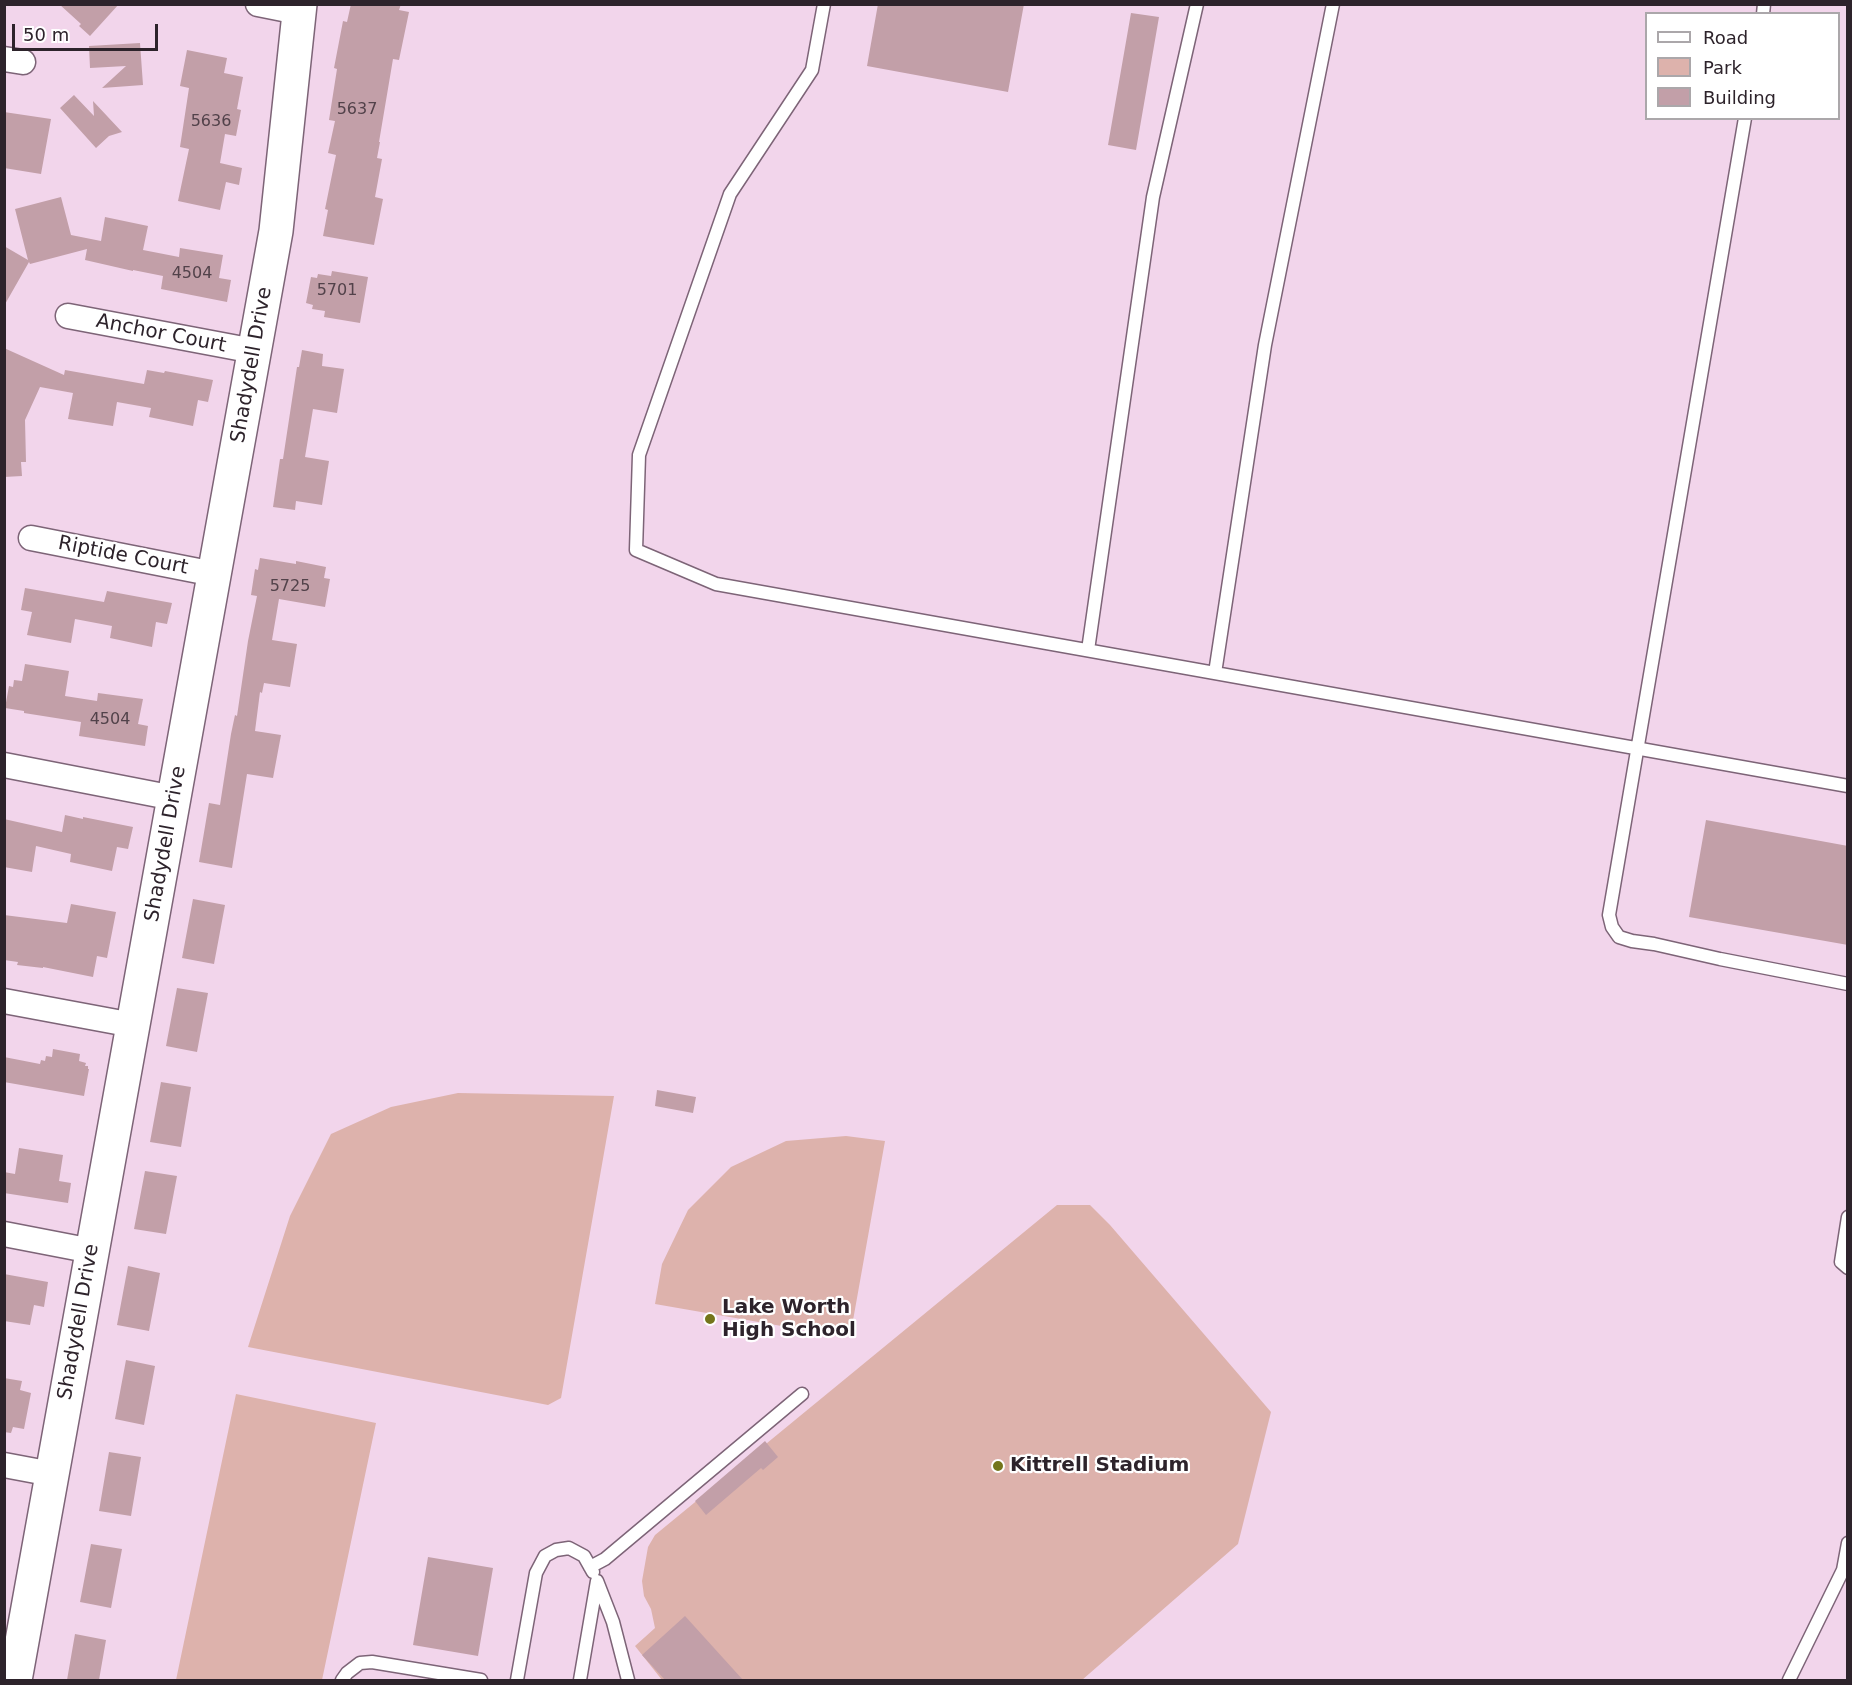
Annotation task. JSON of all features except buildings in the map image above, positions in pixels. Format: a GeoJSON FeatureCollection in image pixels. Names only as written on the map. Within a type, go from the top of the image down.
{"type":"FeatureCollection","features":[{"type":"Feature","properties":{"kind":"street"},"geometry":{"type":"LineString","coordinates":[[258,4],[299,8]]}},
{"type":"Feature","properties":{"kind":"street","name":"Shadydell Drive"},"geometry":{"type":"LineString","coordinates":[[15,1680],[276,231],[299,8]]}},
{"type":"Feature","properties":{"kind":"street","name":"Anchor Court"},"geometry":{"type":"LineString","coordinates":[[68,316],[254,351]]}},
{"type":"Feature","properties":{"kind":"street","name":"Riptide Court"},"geometry":{"type":"LineString","coordinates":[[31,538],[214,574]]}},
{"type":"Feature","properties":{"kind":"street"},"geometry":{"type":"LineString","coordinates":[[4,765],[174,798]]}},
{"type":"Feature","properties":{"kind":"street"},"geometry":{"type":"LineString","coordinates":[[4,1001],[133,1025]]}},
{"type":"Feature","properties":{"kind":"street"},"geometry":{"type":"LineString","coordinates":[[4,1234],[92,1251]]}},
{"type":"Feature","properties":{"kind":"street"},"geometry":{"type":"LineString","coordinates":[[4,1465],[52,1474]]}},
{"type":"Feature","properties":{"kind":"lane"},"geometry":{"type":"LineString","coordinates":[[824,4],[812,70],[730,194],[639,455],[636,550],[716,584],[1848,786]]}},
{"type":"Feature","properties":{"kind":"lane"},"geometry":{"type":"LineString","coordinates":[[1088,650],[1153,197],[1197,4]]}},
{"type":"Feature","properties":{"kind":"lane"},"geometry":{"type":"LineString","coordinates":[[1215,673],[1265,345],[1333,4]]}},
{"type":"Feature","properties":{"kind":"lane"},"geometry":{"type":"LineString","coordinates":[[1745,120],[1609,915],[1612,927],[1619,937],[1632,941],[1848,984]]}},
{"type":"Feature","properties":{"kind":"lane"},"geometry":{"type":"LineString","coordinates":[[1848,1217],[1841,1262],[1848,1268]]}},
{"type":"Feature","properties":{"kind":"lane"},"geometry":{"type":"LineString","coordinates":[[590,1567],[605,1559],[801,1394]]}},
{"type":"Feature","properties":{"kind":"lane"},"geometry":{"type":"LineString","coordinates":[[1789,1680],[1843,1570],[1848,1543]]}},
{"type":"Feature","properties":{"kind":"lane"},"geometry":{"type":"LineString","coordinates":[[517,1680],[536,1573],[545,1556],[556,1550],[569,1548],[584,1556],[597,1581],[613,1622],[628,1680]]}},
{"type":"Feature","properties":{"kind":"lane"},"geometry":{"type":"LineString","coordinates":[[580,1680],[597,1581]]}},
{"type":"Feature","properties":{"kind":"lane"},"geometry":{"type":"LineString","coordinates":[[342,1680],[360,1663],[372,1662],[481,1680]]}},
{"type":"Feature","properties":{"kind":"green space"},"geometry":{"type":"Polygon","coordinates":[[[458,1093],[614,1096],[561,1398],[548,1405],[248,1347],[290,1216],[331,1134],[391,1107],[458,1093]]]}},
{"type":"Feature","properties":{"kind":"green space"},"geometry":{"type":"Polygon","coordinates":[[[846,1136],[885,1141],[852,1326],[839,1336],[655,1304],[662,1264],[688,1210],[731,1167],[786,1141],[846,1136]]]}},
{"type":"Feature","properties":{"kind":"green space","name":"Kittrell Stadium"},"geometry":{"type":"Polygon","coordinates":[[[1057,1205],[1090,1205],[1110,1225],[1271,1412],[1238,1544],[1082,1680],[662,1680],[635,1646],[655,1628],[651,1609],[644,1596],[642,1581],[648,1547],[655,1535],[1057,1205]]]}},
{"type":"Feature","properties":{"kind":"green space"},"geometry":{"type":"Polygon","coordinates":[[[236,1394],[376,1423],[322,1680],[176,1680],[236,1394]]]}},
{"type":"Feature","properties":{"kind":"place","name":"Lake Worth High School"},"geometry":{"type":"Point","coordinates":[710,1319]}},
{"type":"Feature","properties":{"kind":"place","name":"Kittrell Stadium"},"geometry":{"type":"Point","coordinates":[998,1466]}}]}
